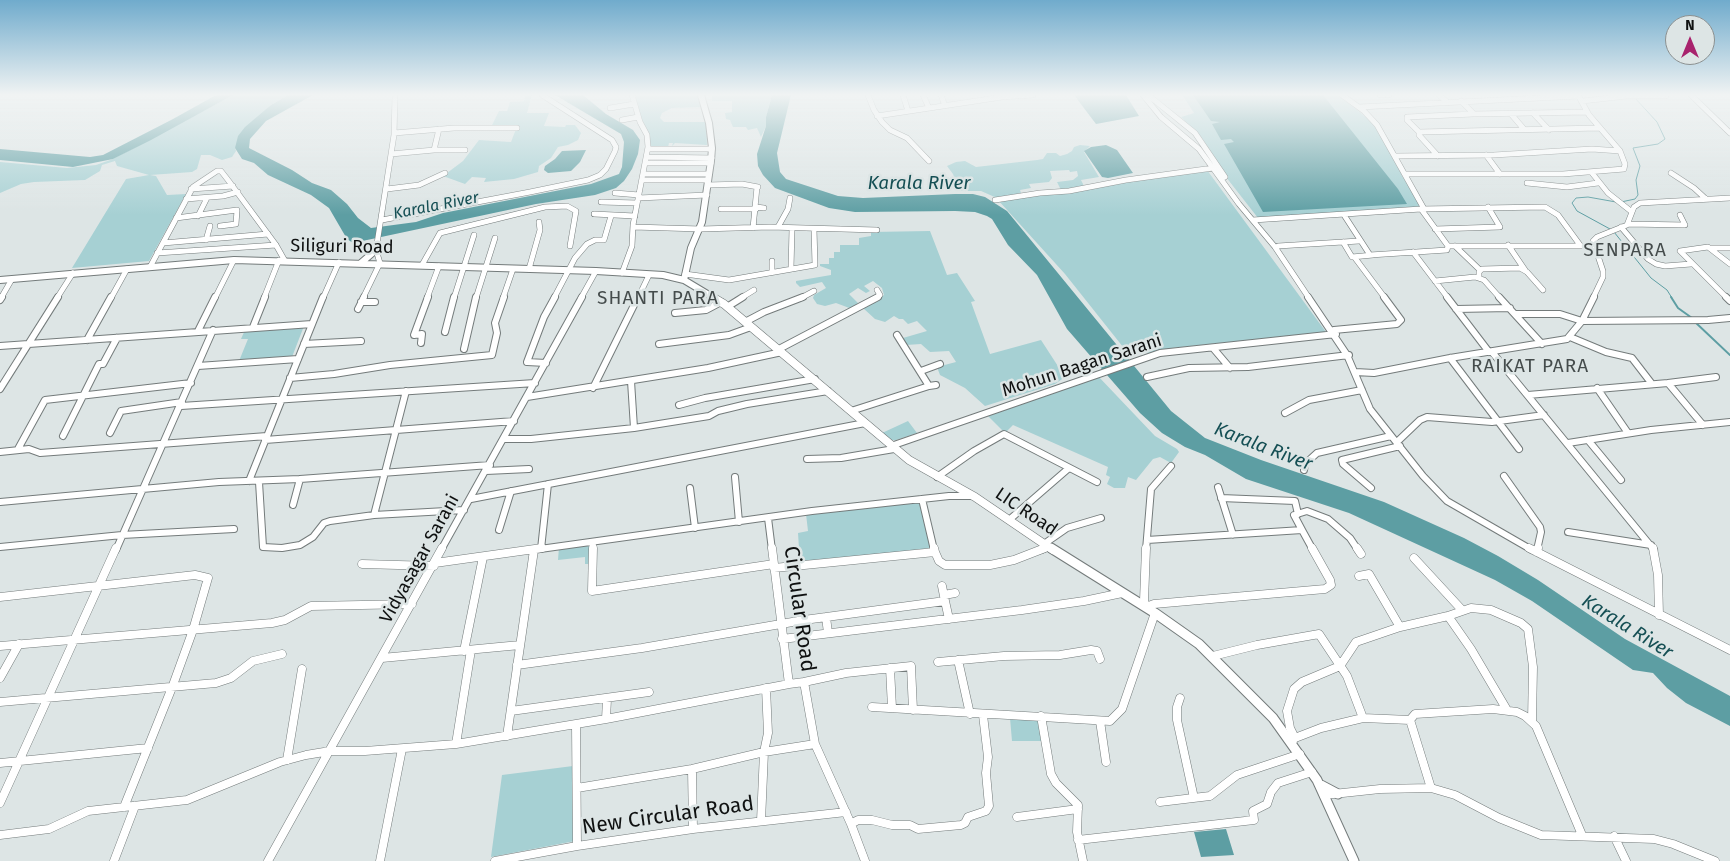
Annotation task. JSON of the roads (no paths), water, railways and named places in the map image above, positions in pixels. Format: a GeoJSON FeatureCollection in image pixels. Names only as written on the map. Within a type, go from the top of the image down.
{"type":"FeatureCollection","features":[{"type":"Feature","properties":{"kind":"main road"},"geometry":{"type":"LineString","coordinates":[[685,274],[694,239],[701,229],[711,160],[710,135]]}},
{"type":"Feature","properties":{"kind":"main road"},"geometry":{"type":"LineString","coordinates":[[362,262],[376,248]]}},
{"type":"Feature","properties":{"kind":"main road","name":"Siliguri Road"},"geometry":{"type":"LineString","coordinates":[[0,280],[234,260],[362,262],[596,271],[649,275],[685,274]]}},
{"type":"Feature","properties":{"kind":"main road","name":"LIC Road"},"geometry":{"type":"LineString","coordinates":[[685,274],[780,350],[909,460],[937,477],[975,496],[1046,545],[1155,613],[1213,656],[1293,740],[1324,795],[1354,861]]}},
{"type":"Feature","properties":{"kind":"main road"},"geometry":{"type":"LineString","coordinates":[[1314,776],[1327,790],[1338,794]]}},
{"type":"Feature","properties":{"kind":"street"},"geometry":{"type":"LineString","coordinates":[[358,310],[380,263],[376,248],[394,135]]}},
{"type":"Feature","properties":{"kind":"street"},"geometry":{"type":"LineString","coordinates":[[434,150],[438,135]]}},
{"type":"Feature","properties":{"kind":"street"},"geometry":{"type":"LineString","coordinates":[[381,221],[588,180],[600,175],[606,169],[615,151],[616,147],[612,140],[605,135]]}},
{"type":"Feature","properties":{"kind":"street"},"geometry":{"type":"LineString","coordinates":[[622,273],[632,246],[633,227],[648,149],[646,135]]}},
{"type":"Feature","properties":{"kind":"street"},"geometry":{"type":"LineString","coordinates":[[901,135],[907,138],[929,161]]}},
{"type":"Feature","properties":{"kind":"street"},"geometry":{"type":"LineString","coordinates":[[1183,135],[1191,142],[1278,246],[1348,355],[1372,409],[1425,475],[1453,502],[1559,562],[1730,649]]}},
{"type":"Feature","properties":{"kind":"street"},"geometry":{"type":"LineString","coordinates":[[1197,135],[1336,335]]}},
{"type":"Feature","properties":{"kind":"street"},"geometry":{"type":"LineString","coordinates":[[1384,135],[1421,202],[1421,209],[1448,246]]}},
{"type":"Feature","properties":{"kind":"street"},"geometry":{"type":"LineString","coordinates":[[1419,135],[1438,156]]}},
{"type":"Feature","properties":{"kind":"street"},"geometry":{"type":"LineString","coordinates":[[1405,174],[1592,173],[1624,169],[1626,164],[1620,151],[1606,135]]}},
{"type":"Feature","properties":{"kind":"street"},"geometry":{"type":"LineString","coordinates":[[648,149],[712,149]]}},
{"type":"Feature","properties":{"kind":"street"},"geometry":{"type":"LineString","coordinates":[[1396,156],[1486,155],[1592,149],[1620,151]]}},
{"type":"Feature","properties":{"kind":"street"},"geometry":{"type":"LineString","coordinates":[[392,154],[434,150],[465,150]]}},
{"type":"Feature","properties":{"kind":"street"},"geometry":{"type":"LineString","coordinates":[[1486,155],[1500,174]]}},
{"type":"Feature","properties":{"kind":"street"},"geometry":{"type":"LineString","coordinates":[[646,160],[711,160]]}},
{"type":"Feature","properties":{"kind":"street"},"geometry":{"type":"LineString","coordinates":[[995,200],[1040,193],[1069,191],[1126,180],[1213,168]]}},
{"type":"Feature","properties":{"kind":"street"},"geometry":{"type":"LineString","coordinates":[[150,267],[191,189],[194,185],[217,171],[221,172],[238,192],[276,245],[282,261],[253,327]]}},
{"type":"Feature","properties":{"kind":"street"},"geometry":{"type":"LineString","coordinates":[[386,189],[419,186],[445,173]]}},
{"type":"Feature","properties":{"kind":"street"},"geometry":{"type":"LineString","coordinates":[[1592,173],[1598,183],[1632,212]]}},
{"type":"Feature","properties":{"kind":"street"},"geometry":{"type":"LineString","coordinates":[[1671,173],[1694,188],[1706,199]]}},
{"type":"Feature","properties":{"kind":"street"},"geometry":{"type":"LineString","coordinates":[[644,174],[758,187],[753,228]]}},
{"type":"Feature","properties":{"kind":"street"},"geometry":{"type":"LineString","coordinates":[[642,180],[709,180]]}},
{"type":"Feature","properties":{"kind":"street"},"geometry":{"type":"LineString","coordinates":[[1527,182],[1566,187],[1598,183]]}},
{"type":"Feature","properties":{"kind":"street"},"geometry":{"type":"LineString","coordinates":[[191,189],[233,186]]}},
{"type":"Feature","properties":{"kind":"street"},"geometry":{"type":"LineString","coordinates":[[186,199],[207,198],[238,192]]}},
{"type":"Feature","properties":{"kind":"street"},"geometry":{"type":"LineString","coordinates":[[615,193],[638,198]]}},
{"type":"Feature","properties":{"kind":"street"},"geometry":{"type":"LineString","coordinates":[[601,202],[638,198],[707,195]]}},
{"type":"Feature","properties":{"kind":"street"},"geometry":{"type":"LineString","coordinates":[[198,216],[207,198]]}},
{"type":"Feature","properties":{"kind":"street"},"geometry":{"type":"LineString","coordinates":[[778,228],[788,214],[790,198]]}},
{"type":"Feature","properties":{"kind":"street"},"geometry":{"type":"LineString","coordinates":[[1628,224],[1637,204],[1730,198]]}},
{"type":"Feature","properties":{"kind":"street"},"geometry":{"type":"LineString","coordinates":[[422,265],[440,233],[545,207],[567,206],[575,210],[577,215],[570,246]]}},
{"type":"Feature","properties":{"kind":"street"},"geometry":{"type":"LineString","coordinates":[[1255,220],[1421,209],[1537,206],[1548,208],[1558,215],[1580,245]]}},
{"type":"Feature","properties":{"kind":"street"},"geometry":{"type":"LineString","coordinates":[[1435,229],[1500,227],[1488,207]]}},
{"type":"Feature","properties":{"kind":"street"},"geometry":{"type":"LineString","coordinates":[[722,209],[764,208]]}},
{"type":"Feature","properties":{"kind":"street"},"geometry":{"type":"LineString","coordinates":[[176,218],[237,210],[236,224],[220,226]]}},
{"type":"Feature","properties":{"kind":"street"},"geometry":{"type":"LineString","coordinates":[[594,214],[635,216]]}},
{"type":"Feature","properties":{"kind":"street"},"geometry":{"type":"LineString","coordinates":[[1344,215],[1359,241],[1367,252],[1372,255]]}},
{"type":"Feature","properties":{"kind":"street"},"geometry":{"type":"LineString","coordinates":[[546,363],[527,362],[544,317],[567,270],[585,246],[593,241],[604,240],[610,216]]}},
{"type":"Feature","properties":{"kind":"street"},"geometry":{"type":"LineString","coordinates":[[1357,375],[1564,340],[1570,337],[1582,321],[1604,274],[1594,246],[1593,241],[1596,237],[1628,224],[1685,225],[1680,216]]}},
{"type":"Feature","properties":{"kind":"street"},"geometry":{"type":"LineString","coordinates":[[529,269],[540,230],[540,222]]}},
{"type":"Feature","properties":{"kind":"street"},"geometry":{"type":"LineString","coordinates":[[685,274],[725,280],[791,268],[815,268],[810,229],[812,222]]}},
{"type":"Feature","properties":{"kind":"street"},"geometry":{"type":"LineString","coordinates":[[206,240],[210,226]]}},
{"type":"Feature","properties":{"kind":"street"},"geometry":{"type":"LineString","coordinates":[[633,227],[877,230]]}},
{"type":"Feature","properties":{"kind":"street"},"geometry":{"type":"LineString","coordinates":[[1621,227],[1648,259],[1656,264],[1665,266],[1691,264]]}},
{"type":"Feature","properties":{"kind":"street"},"geometry":{"type":"LineString","coordinates":[[791,268],[792,229]]}},
{"type":"Feature","properties":{"kind":"street"},"geometry":{"type":"LineString","coordinates":[[163,243],[268,234]]}},
{"type":"Feature","properties":{"kind":"street"},"geometry":{"type":"LineString","coordinates":[[445,332],[474,235]]}},
{"type":"Feature","properties":{"kind":"street"},"geometry":{"type":"LineString","coordinates":[[464,349],[471,312],[495,238]]}},
{"type":"Feature","properties":{"kind":"street"},"geometry":{"type":"LineString","coordinates":[[1278,246],[1359,241]]}},
{"type":"Feature","properties":{"kind":"street"},"geometry":{"type":"LineString","coordinates":[[1343,242],[1355,258],[1372,255],[1447,250],[1448,246]]}},
{"type":"Feature","properties":{"kind":"street"},"geometry":{"type":"LineString","coordinates":[[157,253],[276,245]]}},
{"type":"Feature","properties":{"kind":"street"},"geometry":{"type":"LineString","coordinates":[[1508,245],[1525,270],[1543,290]]}},
{"type":"Feature","properties":{"kind":"street"},"geometry":{"type":"LineString","coordinates":[[1448,246],[1594,246]]}},
{"type":"Feature","properties":{"kind":"street"},"geometry":{"type":"LineString","coordinates":[[1455,246],[1480,270],[1515,267],[1525,270]]}},
{"type":"Feature","properties":{"kind":"street"},"geometry":{"type":"LineString","coordinates":[[1711,248],[1730,264]]}},
{"type":"Feature","properties":{"kind":"street"},"geometry":{"type":"LineString","coordinates":[[1730,248],[1680,250],[1691,264],[1730,301]]}},
{"type":"Feature","properties":{"kind":"street"},"geometry":{"type":"LineString","coordinates":[[1413,252],[1456,309],[1651,545],[1654,550],[1658,575],[1660,614]]}},
{"type":"Feature","properties":{"kind":"street","name":"Mohun Bagan Sarani"},"geometry":{"type":"LineString","coordinates":[[806,459],[850,457],[893,447],[1136,361],[1168,352],[1319,338],[1397,324],[1401,320],[1355,258]]}},
{"type":"Feature","properties":{"kind":"street"},"geometry":{"type":"LineString","coordinates":[[198,332],[234,260]]}},
{"type":"Feature","properties":{"kind":"street"},"geometry":{"type":"LineString","coordinates":[[772,261],[772,272]]}},
{"type":"Feature","properties":{"kind":"street"},"geometry":{"type":"LineString","coordinates":[[249,481],[326,290],[340,262]]}},
{"type":"Feature","properties":{"kind":"street"},"geometry":{"type":"LineString","coordinates":[[421,343],[422,334],[414,335],[439,266]]}},
{"type":"Feature","properties":{"kind":"street"},"geometry":{"type":"LineString","coordinates":[[87,340],[127,269]]}},
{"type":"Feature","properties":{"kind":"street"},"geometry":{"type":"LineString","coordinates":[[290,378],[334,374],[390,365],[492,356],[497,333],[495,324],[513,269]]}},
{"type":"Feature","properties":{"kind":"street"},"geometry":{"type":"LineString","coordinates":[[1479,278],[1480,270]]}},
{"type":"Feature","properties":{"kind":"street","name":"Vidyasagar Sarani"},"geometry":{"type":"LineString","coordinates":[[268,861],[471,499],[596,271]]}},
{"type":"Feature","properties":{"kind":"street"},"geometry":{"type":"LineString","coordinates":[[0,390],[27,344],[73,274]]}},
{"type":"Feature","properties":{"kind":"street"},"geometry":{"type":"LineString","coordinates":[[593,388],[649,275]]}},
{"type":"Feature","properties":{"kind":"street"},"geometry":{"type":"LineString","coordinates":[[1435,281],[1479,278],[1487,283],[1542,344]]}},
{"type":"Feature","properties":{"kind":"street"},"geometry":{"type":"LineString","coordinates":[[0,300],[12,279]]}},
{"type":"Feature","properties":{"kind":"street"},"geometry":{"type":"LineString","coordinates":[[675,313],[706,310],[724,305],[754,290]]}},
{"type":"Feature","properties":{"kind":"street"},"geometry":{"type":"LineString","coordinates":[[527,397],[593,388],[740,362],[780,350],[814,329],[880,296],[877,290]]}},
{"type":"Feature","properties":{"kind":"street"},"geometry":{"type":"LineString","coordinates":[[659,344],[729,335],[764,312],[793,302],[814,291]]}},
{"type":"Feature","properties":{"kind":"street"},"geometry":{"type":"LineString","coordinates":[[865,304],[867,296]]}},
{"type":"Feature","properties":{"kind":"street"},"geometry":{"type":"LineString","coordinates":[[361,302],[375,302]]}},
{"type":"Feature","properties":{"kind":"street"},"geometry":{"type":"LineString","coordinates":[[1456,309],[1510,308]]}},
{"type":"Feature","properties":{"kind":"street"},"geometry":{"type":"LineString","coordinates":[[1515,314],[1560,314],[1582,321],[1730,318]]}},
{"type":"Feature","properties":{"kind":"street"},"geometry":{"type":"LineString","coordinates":[[0,346],[312,324]]}},
{"type":"Feature","properties":{"kind":"street"},"geometry":{"type":"LineString","coordinates":[[0,803],[182,404],[213,330]]}},
{"type":"Feature","properties":{"kind":"street"},"geometry":{"type":"LineString","coordinates":[[851,411],[932,386],[897,335]]}},
{"type":"Feature","properties":{"kind":"street"},"geometry":{"type":"LineString","coordinates":[[1570,337],[1606,352],[1632,358],[1652,384]]}},
{"type":"Feature","properties":{"kind":"street"},"geometry":{"type":"LineString","coordinates":[[63,436],[99,364],[103,364],[117,338]]}},
{"type":"Feature","properties":{"kind":"street"},"geometry":{"type":"LineString","coordinates":[[304,344],[361,340]]}},
{"type":"Feature","properties":{"kind":"street"},"geometry":{"type":"LineString","coordinates":[[1214,348],[1230,368]]}},
{"type":"Feature","properties":{"kind":"street"},"geometry":{"type":"LineString","coordinates":[[1147,377],[1189,368],[1230,368],[1348,355]]}},
{"type":"Feature","properties":{"kind":"street"},"geometry":{"type":"LineString","coordinates":[[1450,358],[1519,450]]}},
{"type":"Feature","properties":{"kind":"street"},"geometry":{"type":"LineString","coordinates":[[198,366],[298,359]]}},
{"type":"Feature","properties":{"kind":"street"},"geometry":{"type":"LineString","coordinates":[[921,371],[940,364]]}},
{"type":"Feature","properties":{"kind":"street"},"geometry":{"type":"LineString","coordinates":[[1357,375],[1370,409],[1391,436],[1399,443]]}},
{"type":"Feature","properties":{"kind":"street"},"geometry":{"type":"LineString","coordinates":[[1528,395],[1716,377]]}},
{"type":"Feature","properties":{"kind":"street"},"geometry":{"type":"LineString","coordinates":[[679,405],[705,398],[814,379]]}},
{"type":"Feature","properties":{"kind":"street"},"geometry":{"type":"LineString","coordinates":[[631,381],[634,428]]}},
{"type":"Feature","properties":{"kind":"street"},"geometry":{"type":"LineString","coordinates":[[18,450],[44,400],[191,383]]}},
{"type":"Feature","properties":{"kind":"street"},"geometry":{"type":"LineString","coordinates":[[110,433],[121,411],[182,404],[535,383]]}},
{"type":"Feature","properties":{"kind":"street"},"geometry":{"type":"LineString","coordinates":[[1668,383],[1703,425]]}},
{"type":"Feature","properties":{"kind":"street"},"geometry":{"type":"LineString","coordinates":[[1597,388],[1628,433]]}},
{"type":"Feature","properties":{"kind":"street"},"geometry":{"type":"LineString","coordinates":[[1285,413],[1309,400],[1362,390]]}},
{"type":"Feature","properties":{"kind":"street"},"geometry":{"type":"LineString","coordinates":[[374,515],[406,391]]}},
{"type":"Feature","properties":{"kind":"street"},"geometry":{"type":"LineString","coordinates":[[504,439],[557,437],[634,428],[709,416],[718,411],[747,404],[828,391]]}},
{"type":"Feature","properties":{"kind":"street"},"geometry":{"type":"LineString","coordinates":[[1371,488],[1343,464],[1342,460],[1399,443],[1420,420],[1427,417],[1498,422],[1544,415]]}},
{"type":"Feature","properties":{"kind":"street"},"geometry":{"type":"LineString","coordinates":[[0,452],[29,449],[40,454],[514,421]]}},
{"type":"Feature","properties":{"kind":"street"},"geometry":{"type":"LineString","coordinates":[[1568,443],[1628,433],[1730,422]]}},
{"type":"Feature","properties":{"kind":"street"},"geometry":{"type":"LineString","coordinates":[[471,499],[865,423]]}},
{"type":"Feature","properties":{"kind":"street"},"geometry":{"type":"LineString","coordinates":[[937,477],[974,451],[1004,434],[1097,482]]}},
{"type":"Feature","properties":{"kind":"street"},"geometry":{"type":"LineString","coordinates":[[1304,470],[1305,464],[1317,454],[1391,436]]}},
{"type":"Feature","properties":{"kind":"street"},"geometry":{"type":"LineString","coordinates":[[1588,440],[1621,480]]}},
{"type":"Feature","properties":{"kind":"street"},"geometry":{"type":"LineString","coordinates":[[1171,466],[1152,489],[1148,510],[1144,600],[1146,607],[1154,604],[1327,589],[1331,585],[1330,580],[1294,515],[1308,511],[1328,519],[1350,538],[1361,554]]}},
{"type":"Feature","properties":{"kind":"street"},"geometry":{"type":"LineString","coordinates":[[0,502],[249,481],[259,482],[488,468],[529,470]]}},
{"type":"Feature","properties":{"kind":"street"},"geometry":{"type":"LineString","coordinates":[[1009,520],[1069,468]]}},
{"type":"Feature","properties":{"kind":"street"},"geometry":{"type":"LineString","coordinates":[[1504,476],[1540,527],[1541,532],[1537,550]]}},
{"type":"Feature","properties":{"kind":"street"},"geometry":{"type":"LineString","coordinates":[[735,477],[739,522]]}},
{"type":"Feature","properties":{"kind":"street"},"geometry":{"type":"LineString","coordinates":[[293,505],[300,479]]}},
{"type":"Feature","properties":{"kind":"street"},"geometry":{"type":"LineString","coordinates":[[259,482],[263,547],[282,548],[300,545],[313,537],[327,522],[374,515],[464,510]]}},
{"type":"Feature","properties":{"kind":"street"},"geometry":{"type":"LineString","coordinates":[[508,736],[520,645],[548,484]]}},
{"type":"Feature","properties":{"kind":"street"},"geometry":{"type":"LineString","coordinates":[[949,496],[953,493],[954,486]]}},
{"type":"Feature","properties":{"kind":"street"},"geometry":{"type":"LineString","coordinates":[[690,488],[695,528]]}},
{"type":"Feature","properties":{"kind":"street"},"geometry":{"type":"LineString","coordinates":[[1218,488],[1233,535]]}},
{"type":"Feature","properties":{"kind":"street"},"geometry":{"type":"LineString","coordinates":[[499,530],[511,491]]}},
{"type":"Feature","properties":{"kind":"street"},"geometry":{"type":"LineString","coordinates":[[362,564],[434,565],[812,512],[949,496],[975,496]]}},
{"type":"Feature","properties":{"kind":"street"},"geometry":{"type":"LineString","coordinates":[[1221,498],[1295,501],[1298,514]]}},
{"type":"Feature","properties":{"kind":"street"},"geometry":{"type":"LineString","coordinates":[[922,499],[935,552],[939,561],[945,565],[990,565],[1014,560],[1046,545],[1067,528],[1101,518]]}},
{"type":"Feature","properties":{"kind":"street","name":"Circular Road"},"geometry":{"type":"LineString","coordinates":[[768,518],[789,684],[804,682],[815,744],[846,812],[865,861]]}},
{"type":"Feature","properties":{"kind":"street"},"geometry":{"type":"LineString","coordinates":[[0,547],[122,535],[234,529]]}},
{"type":"Feature","properties":{"kind":"street"},"geometry":{"type":"LineString","coordinates":[[1148,540],[1302,530]]}},
{"type":"Feature","properties":{"kind":"street"},"geometry":{"type":"LineString","coordinates":[[1568,532],[1651,545]]}},
{"type":"Feature","properties":{"kind":"street"},"geometry":{"type":"LineString","coordinates":[[593,542],[592,591],[774,566],[935,552]]}},
{"type":"Feature","properties":{"kind":"street"},"geometry":{"type":"LineString","coordinates":[[456,744],[467,650],[483,557]]}},
{"type":"Feature","properties":{"kind":"street"},"geometry":{"type":"LineString","coordinates":[[1414,558],[1462,610]]}},
{"type":"Feature","properties":{"kind":"street"},"geometry":{"type":"LineString","coordinates":[[1359,576],[1369,574],[1400,627]]}},
{"type":"Feature","properties":{"kind":"street"},"geometry":{"type":"LineString","coordinates":[[0,597],[205,576],[208,581],[173,685],[124,807]]}},
{"type":"Feature","properties":{"kind":"street"},"geometry":{"type":"LineString","coordinates":[[942,586],[949,619]]}},
{"type":"Feature","properties":{"kind":"street"},"geometry":{"type":"LineString","coordinates":[[517,665],[642,648],[780,623],[944,598],[955,593]]}},
{"type":"Feature","properties":{"kind":"street"},"geometry":{"type":"LineString","coordinates":[[782,639],[1084,601],[1122,593]]}},
{"type":"Feature","properties":{"kind":"street"},"geometry":{"type":"LineString","coordinates":[[0,646],[279,622],[311,606],[412,604]]}},
{"type":"Feature","properties":{"kind":"street"},"geometry":{"type":"LineString","coordinates":[[1410,720],[1364,718],[1320,728],[1293,740],[1287,710],[1294,689],[1302,682],[1340,666],[1356,642],[1400,627],[1448,616],[1462,610],[1477,608],[1491,610],[1514,620],[1528,629],[1532,667],[1532,721],[1548,752],[1582,835]]}},
{"type":"Feature","properties":{"kind":"street"},"geometry":{"type":"LineString","coordinates":[[872,707],[1110,721],[1116,717],[1122,708],[1155,613]]}},
{"type":"Feature","properties":{"kind":"street"},"geometry":{"type":"LineString","coordinates":[[1448,616],[1471,649],[1507,710]]}},
{"type":"Feature","properties":{"kind":"street"},"geometry":{"type":"LineString","coordinates":[[826,617],[828,633]]}},
{"type":"Feature","properties":{"kind":"street"},"geometry":{"type":"LineString","coordinates":[[1213,656],[1257,645],[1320,634],[1350,683],[1364,718]]}},
{"type":"Feature","properties":{"kind":"street"},"geometry":{"type":"LineString","coordinates":[[0,678],[19,644]]}},
{"type":"Feature","properties":{"kind":"street"},"geometry":{"type":"LineString","coordinates":[[382,658],[520,645]]}},
{"type":"Feature","properties":{"kind":"street"},"geometry":{"type":"LineString","coordinates":[[938,662],[1004,656],[1060,655],[1091,650],[1097,651],[1100,659]]}},
{"type":"Feature","properties":{"kind":"street"},"geometry":{"type":"LineString","coordinates":[[0,702],[226,680],[253,662],[282,654]]}},
{"type":"Feature","properties":{"kind":"street"},"geometry":{"type":"LineString","coordinates":[[958,660],[970,714]]}},
{"type":"Feature","properties":{"kind":"street"},"geometry":{"type":"LineString","coordinates":[[804,682],[846,673],[911,666],[913,710]]}},
{"type":"Feature","properties":{"kind":"street"},"geometry":{"type":"LineString","coordinates":[[890,668],[892,708]]}},
{"type":"Feature","properties":{"kind":"street"},"geometry":{"type":"LineString","coordinates":[[287,760],[302,670]]}},
{"type":"Feature","properties":{"kind":"street"},"geometry":{"type":"LineString","coordinates":[[0,835],[49,829],[88,812],[195,798],[287,760],[330,751],[402,749],[456,744],[576,725],[789,684]]}},
{"type":"Feature","properties":{"kind":"street"},"geometry":{"type":"LineString","coordinates":[[761,822],[764,752],[768,733],[766,688]]}},
{"type":"Feature","properties":{"kind":"street"},"geometry":{"type":"LineString","coordinates":[[511,711],[649,692]]}},
{"type":"Feature","properties":{"kind":"street"},"geometry":{"type":"LineString","coordinates":[[1180,698],[1176,716],[1194,798]]}},
{"type":"Feature","properties":{"kind":"street"},"geometry":{"type":"LineString","coordinates":[[606,719],[607,699]]}},
{"type":"Feature","properties":{"kind":"street"},"geometry":{"type":"LineString","coordinates":[[1410,720],[1415,714],[1429,712],[1507,710],[1518,712],[1532,721]]}},
{"type":"Feature","properties":{"kind":"street"},"geometry":{"type":"LineString","coordinates":[[851,824],[858,820],[872,820],[892,825],[910,824],[918,829],[961,825],[965,823],[968,817],[986,811],[988,806],[986,773],[988,757],[983,715]]}},
{"type":"Feature","properties":{"kind":"street"},"geometry":{"type":"LineString","coordinates":[[1041,716],[1051,774],[1061,788],[1077,804],[1076,824],[1082,861]]}},
{"type":"Feature","properties":{"kind":"street"},"geometry":{"type":"LineString","coordinates":[[1410,720],[1431,788]]}},
{"type":"Feature","properties":{"kind":"street"},"geometry":{"type":"LineString","coordinates":[[1100,721],[1106,762]]}},
{"type":"Feature","properties":{"kind":"street"},"geometry":{"type":"LineString","coordinates":[[576,725],[577,846]]}},
{"type":"Feature","properties":{"kind":"street"},"geometry":{"type":"LineString","coordinates":[[576,788],[692,770],[764,752],[815,744]]}},
{"type":"Feature","properties":{"kind":"street"},"geometry":{"type":"LineString","coordinates":[[0,763],[148,748]]}},
{"type":"Feature","properties":{"kind":"street"},"geometry":{"type":"LineString","coordinates":[[380,861],[402,749]]}},
{"type":"Feature","properties":{"kind":"street"},"geometry":{"type":"LineString","coordinates":[[1160,802],[1215,794],[1224,783],[1236,775],[1300,754]]}},
{"type":"Feature","properties":{"kind":"street"},"geometry":{"type":"LineString","coordinates":[[692,770],[693,829]]}},
{"type":"Feature","properties":{"kind":"street"},"geometry":{"type":"LineString","coordinates":[[1078,840],[1254,820],[1253,811],[1267,804],[1271,792],[1278,783],[1314,776]]}},
{"type":"Feature","properties":{"kind":"street"},"geometry":{"type":"LineString","coordinates":[[1324,795],[1400,788],[1431,788],[1455,795],[1499,818],[1540,835],[1614,836],[1666,842],[1716,861]]}},
{"type":"Feature","properties":{"kind":"street"},"geometry":{"type":"LineString","coordinates":[[114,861],[135,806]]}},
{"type":"Feature","properties":{"kind":"street"},"geometry":{"type":"LineString","coordinates":[[1017,817],[1078,809]]}},
{"type":"Feature","properties":{"kind":"street","name":"New Circular Road"},"geometry":{"type":"LineString","coordinates":[[495,861],[577,846],[693,829],[846,812]]}},
{"type":"Feature","properties":{"kind":"street"},"geometry":{"type":"LineString","coordinates":[[1614,836],[1626,861]]}},
{"type":"Feature","properties":{"kind":"waterway"},"geometry":{"type":"LineString","coordinates":[[1621,202],[1635,199],[1638,195],[1636,180],[1640,166],[1633,148],[1658,144],[1665,139],[1663,135]]}},
{"type":"Feature","properties":{"kind":"waterway"},"geometry":{"type":"LineString","coordinates":[[1610,229],[1577,211],[1572,203],[1576,198],[1588,197],[1616,202]]}},
{"type":"Feature","properties":{"kind":"waterway"},"geometry":{"type":"LineString","coordinates":[[1614,232],[1651,278],[1667,290],[1672,298]]}},
{"type":"Feature","properties":{"kind":"waterway"},"geometry":{"type":"LineString","coordinates":[[1671,297],[1678,308],[1692,318]]}},
{"type":"Feature","properties":{"kind":"waterway"},"geometry":{"type":"LineString","coordinates":[[1695,322],[1730,355]]}},
{"type":"Feature","properties":{"kind":"district","name":"SENPARA"},"geometry":{"type":"Point","coordinates":[1625,251]}},
{"type":"Feature","properties":{"kind":"district","name":"SHANTI PARA"},"geometry":{"type":"Point","coordinates":[658,299]}},
{"type":"Feature","properties":{"kind":"district","name":"RAIKAT PARA"},"geometry":{"type":"Point","coordinates":[1530,367]}},
{"type":"Feature","properties":{"kind":"water label","name":"Karala River"},"geometry":{"type":"Point","coordinates":[919,184]}},
{"type":"Feature","properties":{"kind":"water label","name":"Karala River"},"geometry":{"type":"Point","coordinates":[436,206]}},
{"type":"Feature","properties":{"kind":"water label","name":"Karala River"},"geometry":{"type":"Point","coordinates":[1263,447]}},
{"type":"Feature","properties":{"kind":"water label","name":"Karala River"},"geometry":{"type":"Point","coordinates":[1627,627]}}]}
